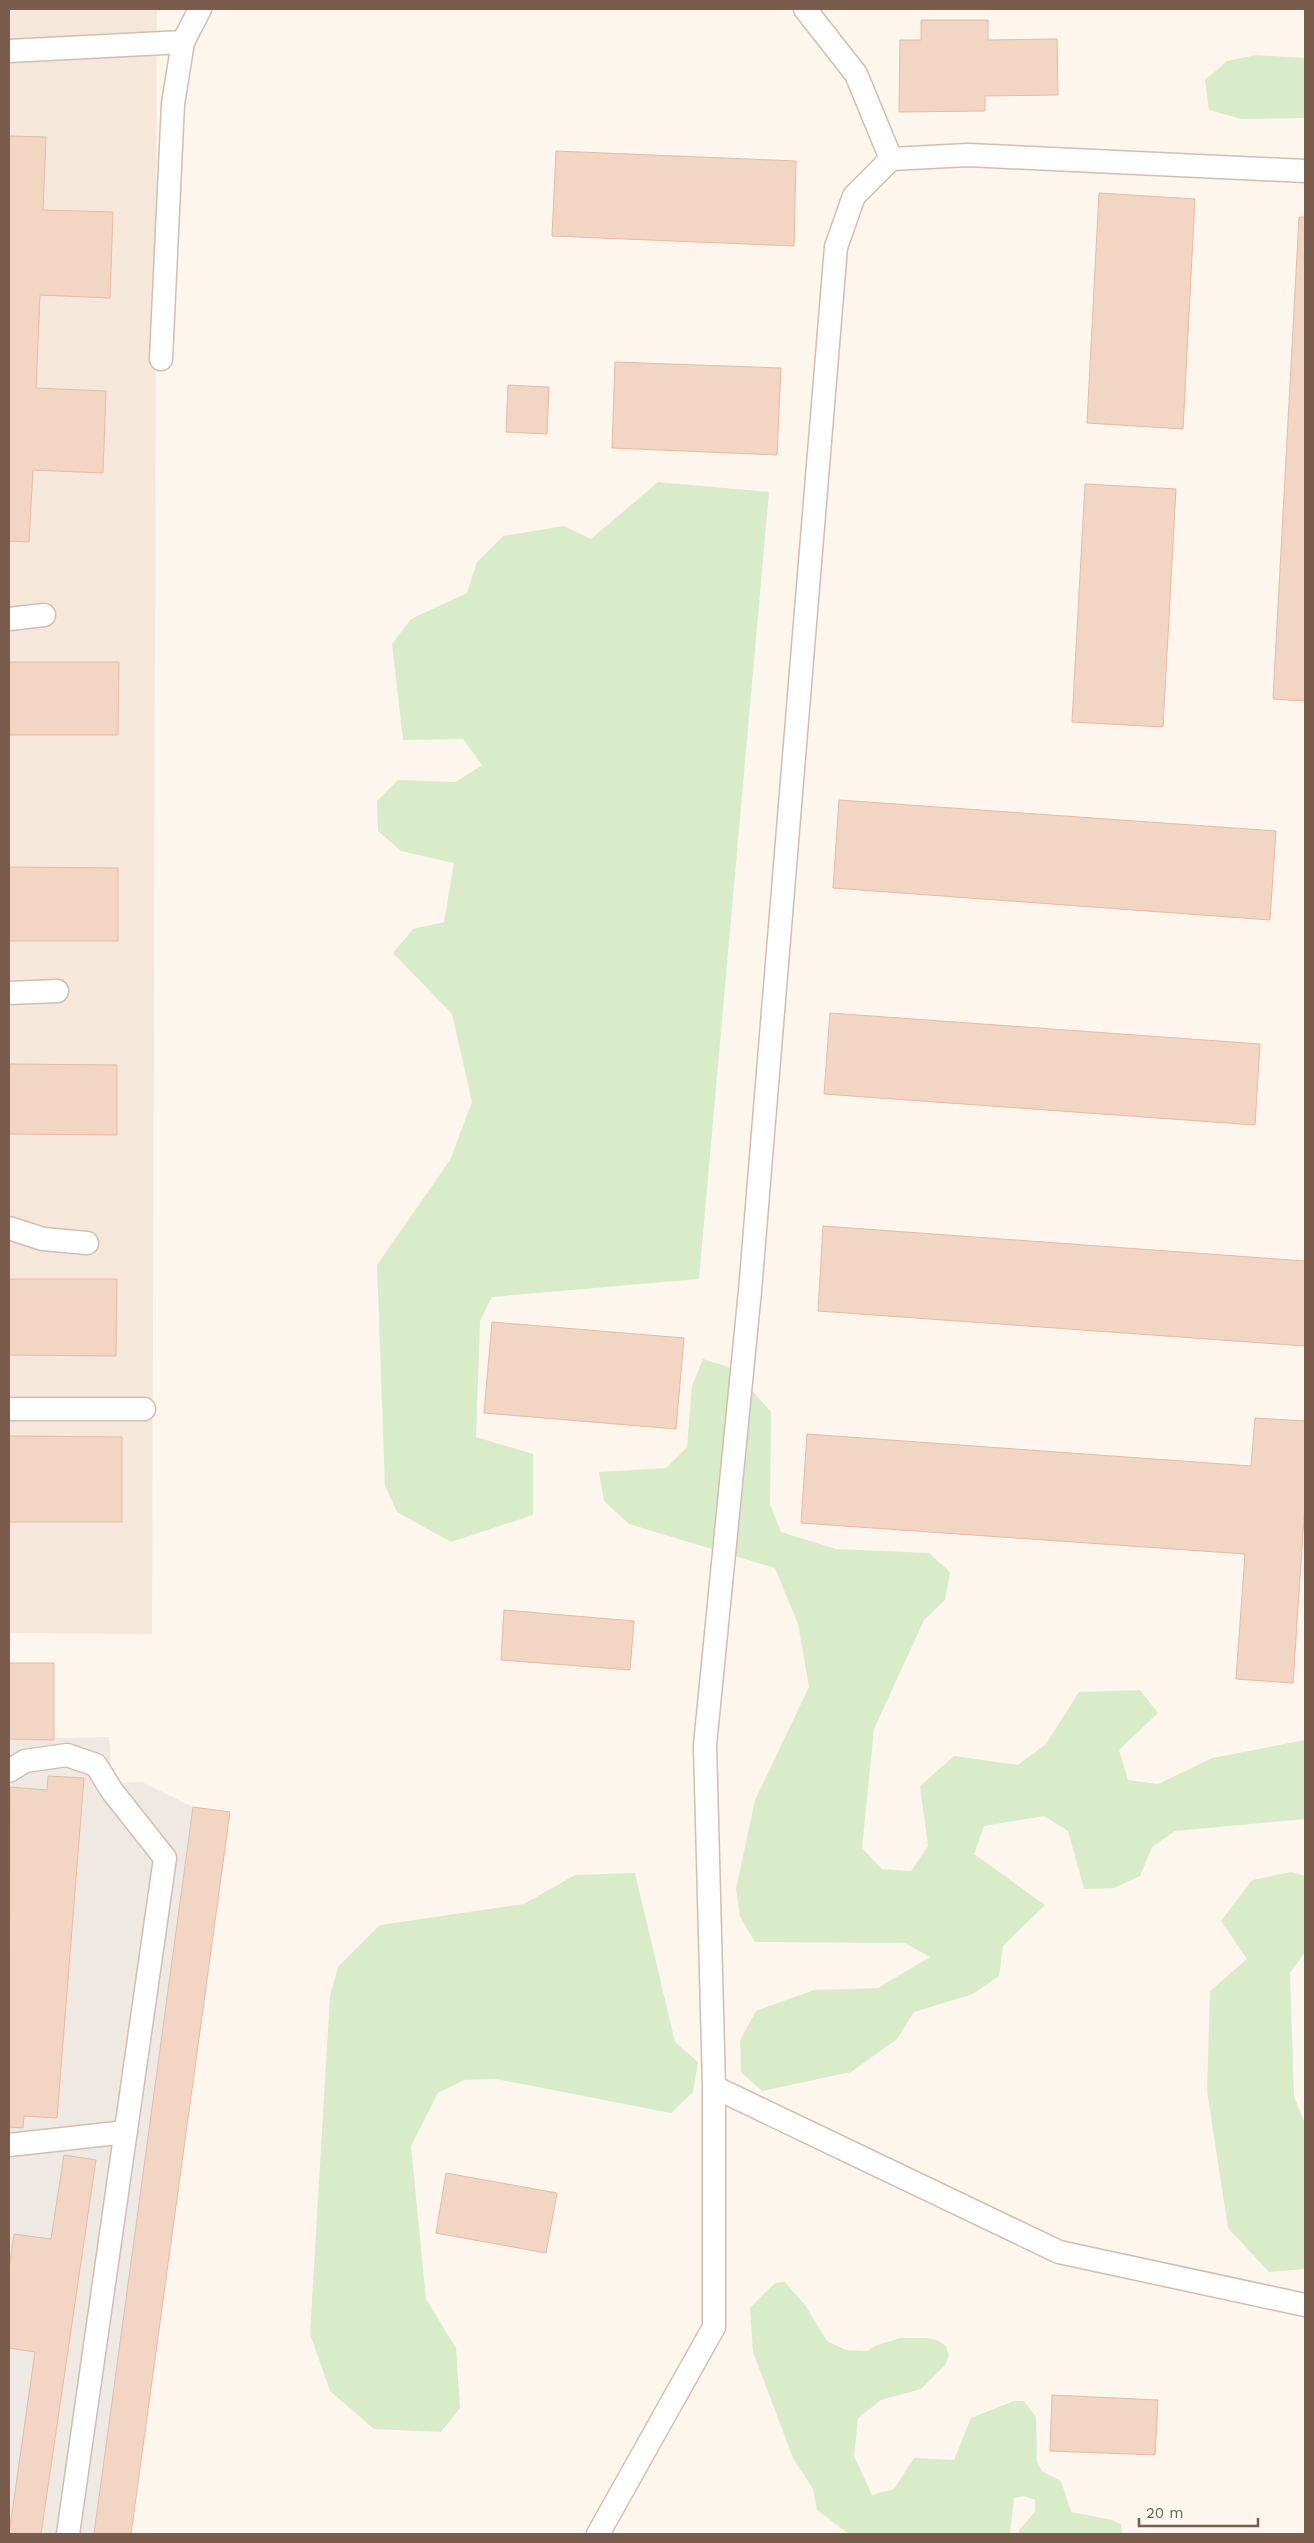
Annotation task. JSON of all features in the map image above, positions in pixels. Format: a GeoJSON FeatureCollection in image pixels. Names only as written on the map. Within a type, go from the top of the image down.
{"type":"FeatureCollection","features":[{"type":"Feature","properties":{"kind":"lane"},"geometry":{"type":"LineString","coordinates":[[161,359],[173,104],[183,42],[200,9]]}},
{"type":"Feature","properties":{"kind":"lane"},"geometry":{"type":"LineString","coordinates":[[805,9],[856,74],[890,159]]}},
{"type":"Feature","properties":{"kind":"lane"},"geometry":{"type":"LineString","coordinates":[[9,51],[183,42]]}},
{"type":"Feature","properties":{"kind":"lane"},"geometry":{"type":"LineString","coordinates":[[598,2534],[714,2327],[714,2087],[705,1745],[751,1282],[836,246],[854,196],[890,159],[968,155],[1305,172]]}},
{"type":"Feature","properties":{"kind":"lane"},"geometry":{"type":"LineString","coordinates":[[9,619],[44,615]]}},
{"type":"Feature","properties":{"kind":"lane"},"geometry":{"type":"LineString","coordinates":[[9,993],[57,991]]}},
{"type":"Feature","properties":{"kind":"lane"},"geometry":{"type":"LineString","coordinates":[[9,1228],[43,1239],[87,1244]]}},
{"type":"Feature","properties":{"kind":"lane"},"geometry":{"type":"LineString","coordinates":[[9,1409],[144,1409]]}},
{"type":"Feature","properties":{"kind":"lane"},"geometry":{"type":"LineString","coordinates":[[9,1771],[24,1761],[67,1756],[96,1765],[112,1791],[165,1858],[68,2534]]}},
{"type":"Feature","properties":{"kind":"lane"},"geometry":{"type":"LineString","coordinates":[[714,2087],[1059,2252],[1305,2305]]}},
{"type":"Feature","properties":{"kind":"lane"},"geometry":{"type":"LineString","coordinates":[[9,2145],[126,2132]]}},
{"type":"Feature","properties":{"kind":"shaded area"},"geometry":{"type":"Polygon","coordinates":[[[9,9],[157,9],[152,1634],[9,1633],[9,9]]]}},
{"type":"Feature","properties":{"kind":"shaded area"},"geometry":{"type":"Polygon","coordinates":[[[109,1737],[112,1783],[142,1782],[193,1807],[94,2534],[9,2534],[9,1739],[109,1737]]]}},
{"type":"Feature","properties":{"kind":"green space"},"geometry":{"type":"Polygon","coordinates":[[[1256,55],[1305,58],[1305,118],[1241,119],[1209,110],[1205,80],[1227,61],[1256,55]]]}},
{"type":"Feature","properties":{"kind":"green space"},"geometry":{"type":"Polygon","coordinates":[[[658,482],[769,492],[699,1279],[492,1297],[480,1321],[476,1437],[533,1454],[533,1515],[451,1542],[397,1512],[385,1486],[377,1265],[450,1160],[472,1102],[452,1014],[393,953],[413,929],[444,922],[454,863],[401,851],[378,831],[377,801],[398,780],[456,782],[482,765],[463,739],[403,740],[392,644],[411,619],[467,593],[477,562],[503,536],[564,526],[591,539],[658,482]]]}},
{"type":"Feature","properties":{"kind":"green space"},"geometry":{"type":"Polygon","coordinates":[[[703,1359],[732,1368],[771,1412],[770,1504],[781,1532],[836,1549],[929,1553],[950,1572],[945,1600],[924,1620],[874,1729],[862,1848],[882,1869],[911,1871],[928,1846],[920,1786],[954,1756],[1018,1765],[1046,1744],[1079,1692],[1140,1690],[1158,1713],[1119,1750],[1128,1780],[1158,1784],[1212,1758],[1305,1740],[1305,1819],[1175,1831],[1152,1847],[1140,1876],[1114,1888],[1084,1889],[1068,1831],[1044,1816],[984,1826],[974,1854],[1045,1905],[1003,1946],[999,1976],[973,1994],[914,2012],[897,2039],[851,2072],[762,2091],[741,2072],[740,2040],[756,2011],[814,1990],[878,1988],[930,1957],[905,1943],[755,1942],[740,1917],[736,1889],[755,1800],[809,1687],[798,1624],[775,1568],[629,1524],[604,1501],[599,1472],[666,1468],[687,1447],[692,1386],[703,1359]]]}},
{"type":"Feature","properties":{"kind":"green space"},"geometry":{"type":"Polygon","coordinates":[[[1291,1872],[1305,1876],[1305,1952],[1290,1973],[1294,2096],[1305,2124],[1305,2269],[1269,2272],[1228,2228],[1207,2091],[1210,1991],[1247,1959],[1221,1921],[1252,1880],[1291,1872]]]}},
{"type":"Feature","properties":{"kind":"green space"},"geometry":{"type":"Polygon","coordinates":[[[635,1873],[675,2042],[698,2062],[693,2092],[671,2113],[496,2079],[464,2080],[438,2093],[411,2146],[426,2299],[456,2348],[460,2408],[441,2432],[374,2429],[330,2391],[310,2334],[330,1996],[338,1967],[380,1925],[524,1904],[575,1875],[635,1873]]]}},
{"type":"Feature","properties":{"kind":"green space"},"geometry":{"type":"Polygon","coordinates":[[[785,2282],[805,2305],[827,2341],[846,2350],[867,2351],[877,2345],[901,2338],[926,2338],[937,2340],[946,2346],[949,2356],[945,2365],[921,2389],[881,2400],[858,2418],[854,2456],[872,2495],[894,2489],[914,2458],[954,2460],[971,2418],[1014,2401],[1024,2401],[1036,2417],[1037,2462],[1042,2471],[1061,2481],[1071,2512],[1112,2520],[1121,2524],[1122,2534],[1019,2534],[1019,2530],[1035,2512],[1035,2500],[1024,2496],[1014,2498],[1010,2534],[849,2534],[817,2510],[813,2489],[793,2458],[753,2352],[750,2308],[775,2283],[785,2282]]]}},
{"type":"Feature","properties":{"kind":"building"},"geometry":{"type":"Polygon","coordinates":[[[921,20],[988,20],[988,40],[1057,39],[1058,95],[985,96],[985,111],[899,112],[900,40],[921,40],[921,20]]]}},
{"type":"Feature","properties":{"kind":"building"},"geometry":{"type":"Polygon","coordinates":[[[9,136],[46,137],[43,210],[113,212],[110,298],[40,295],[36,388],[106,391],[103,473],[33,470],[29,542],[9,541],[9,136]]]}},
{"type":"Feature","properties":{"kind":"building"},"geometry":{"type":"Polygon","coordinates":[[[556,151],[796,161],[794,246],[552,236],[556,151]]]}},
{"type":"Feature","properties":{"kind":"building"},"geometry":{"type":"Polygon","coordinates":[[[1099,193],[1195,199],[1183,429],[1087,423],[1099,193]]]}},
{"type":"Feature","properties":{"kind":"building"},"geometry":{"type":"Polygon","coordinates":[[[1299,217],[1305,217],[1305,701],[1273,699],[1299,217]]]}},
{"type":"Feature","properties":{"kind":"building"},"geometry":{"type":"Polygon","coordinates":[[[615,362],[781,368],[777,455],[612,448],[615,362]]]}},
{"type":"Feature","properties":{"kind":"building"},"geometry":{"type":"Polygon","coordinates":[[[508,385],[549,387],[547,434],[506,432],[508,385]]]}},
{"type":"Feature","properties":{"kind":"building"},"geometry":{"type":"Polygon","coordinates":[[[1085,484],[1176,489],[1163,727],[1072,722],[1085,484]]]}},
{"type":"Feature","properties":{"kind":"building"},"geometry":{"type":"Polygon","coordinates":[[[9,662],[119,662],[118,735],[9,735],[9,662]]]}},
{"type":"Feature","properties":{"kind":"building"},"geometry":{"type":"Polygon","coordinates":[[[839,800],[1276,831],[1270,920],[833,888],[839,800]]]}},
{"type":"Feature","properties":{"kind":"building"},"geometry":{"type":"Polygon","coordinates":[[[9,867],[118,868],[118,941],[9,941],[9,867]]]}},
{"type":"Feature","properties":{"kind":"building"},"geometry":{"type":"Polygon","coordinates":[[[830,1013],[1260,1044],[1255,1125],[824,1094],[830,1013]]]}},
{"type":"Feature","properties":{"kind":"building"},"geometry":{"type":"Polygon","coordinates":[[[9,1064],[117,1065],[117,1135],[9,1134],[9,1064]]]}},
{"type":"Feature","properties":{"kind":"building"},"geometry":{"type":"Polygon","coordinates":[[[823,1226],[1305,1261],[1305,1346],[818,1311],[823,1226]]]}},
{"type":"Feature","properties":{"kind":"building"},"geometry":{"type":"Polygon","coordinates":[[[9,1279],[117,1279],[116,1356],[9,1355],[9,1279]]]}},
{"type":"Feature","properties":{"kind":"building"},"geometry":{"type":"Polygon","coordinates":[[[492,1322],[684,1338],[676,1429],[484,1413],[492,1322]]]}},
{"type":"Feature","properties":{"kind":"building"},"geometry":{"type":"Polygon","coordinates":[[[1255,1418],[1305,1421],[1305,1503],[1293,1683],[1236,1679],[1245,1554],[801,1523],[807,1434],[1251,1466],[1255,1418]]]}},
{"type":"Feature","properties":{"kind":"building"},"geometry":{"type":"Polygon","coordinates":[[[9,1436],[122,1437],[122,1522],[9,1522],[9,1436]]]}},
{"type":"Feature","properties":{"kind":"building"},"geometry":{"type":"Polygon","coordinates":[[[504,1610],[634,1621],[630,1670],[501,1660],[504,1610]]]}},
{"type":"Feature","properties":{"kind":"building"},"geometry":{"type":"Polygon","coordinates":[[[9,1663],[54,1663],[54,1740],[9,1739],[9,1663]]]}},
{"type":"Feature","properties":{"kind":"building"},"geometry":{"type":"Polygon","coordinates":[[[48,1776],[84,1778],[57,2118],[24,2116],[23,2128],[9,2127],[10,1787],[47,1790],[48,1776]]]}},
{"type":"Feature","properties":{"kind":"building"},"geometry":{"type":"Polygon","coordinates":[[[193,1807],[230,1812],[131,2534],[94,2534],[193,1807]]]}},
{"type":"Feature","properties":{"kind":"building"},"geometry":{"type":"Polygon","coordinates":[[[64,2155],[96,2160],[41,2534],[9,2534],[35,2352],[9,2348],[9,2270],[14,2234],[51,2239],[64,2155]]]}},
{"type":"Feature","properties":{"kind":"building"},"geometry":{"type":"Polygon","coordinates":[[[446,2173],[557,2193],[546,2253],[436,2233],[446,2173]]]}},
{"type":"Feature","properties":{"kind":"building"},"geometry":{"type":"Polygon","coordinates":[[[1052,2395],[1158,2400],[1155,2455],[1050,2451],[1052,2395]]]}}]}
